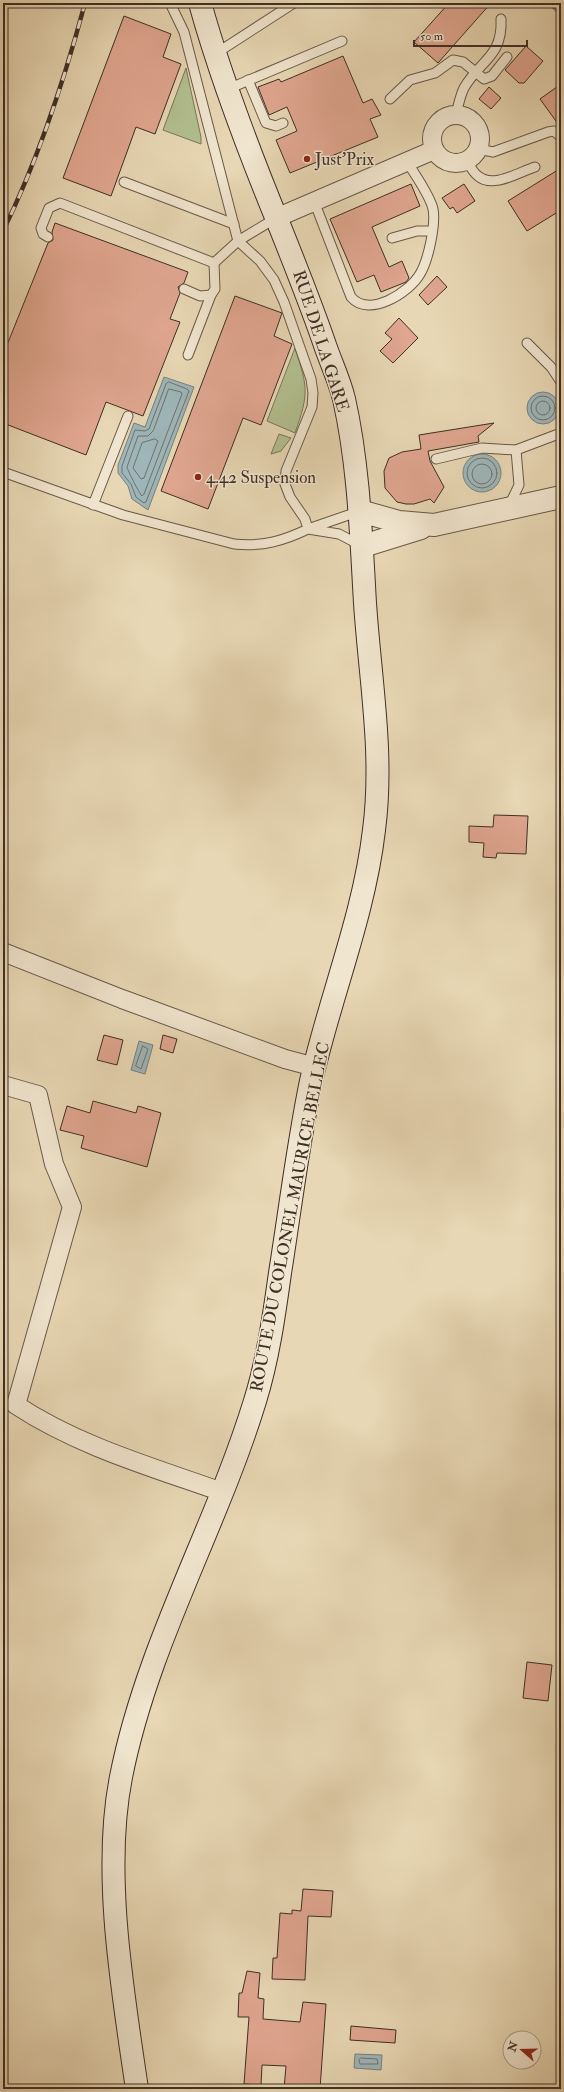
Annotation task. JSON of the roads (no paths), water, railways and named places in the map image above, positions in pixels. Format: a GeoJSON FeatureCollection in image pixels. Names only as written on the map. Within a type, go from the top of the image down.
{"type":"FeatureCollection","features":[{"type":"Feature","properties":{"kind":"main road","name":"RUE DE LA GARE"},"geometry":{"type":"LineString","coordinates":[[200,3],[215,54],[254,163],[308,296],[343,397],[356,474],[363,543]]}},
{"type":"Feature","properties":{"kind":"main road"},"geometry":{"type":"LineString","coordinates":[[363,543],[434,525],[561,497]]}},
{"type":"Feature","properties":{"kind":"main road"},"geometry":{"type":"LineString","coordinates":[[360,511],[399,522],[434,525]]}},
{"type":"Feature","properties":{"kind":"main road","name":"ROUTE DU COLONEL MAURICE BELLEC"},"geometry":{"type":"LineString","coordinates":[[137,2089],[127,2020],[113,1861],[120,1782],[133,1725],[152,1664],[222,1492],[256,1400],[270,1343],[287,1227],[315,1068],[334,993],[364,889],[375,828],[379,766],[365,601],[363,543]]}},
{"type":"Feature","properties":{"kind":"main road","name":"ROUTE DU COLONEL MAURICE BELLEC"},"geometry":{"type":"LineString","coordinates":[[127,2020],[146,2089]]}},
{"type":"Feature","properties":{"kind":"street"},"geometry":{"type":"LineString","coordinates":[[456,115],[471,120],[476,127],[480,142],[472,155],[452,163],[438,156],[434,150],[432,133],[435,126],[441,120],[456,115]]}},
{"type":"Feature","properties":{"kind":"street"},"geometry":{"type":"LineString","coordinates":[[276,218],[434,150]]}},
{"type":"Feature","properties":{"kind":"street"},"geometry":{"type":"LineString","coordinates":[[3,952],[122,999],[285,1059],[315,1068]]}},
{"type":"Feature","properties":{"kind":"street"},"geometry":{"type":"LineString","coordinates":[[3,1085],[38,1095],[54,1164],[72,1207],[16,1405],[43,1423],[64,1432],[126,1458],[222,1492]]}},
{"type":"Feature","properties":{"kind":"lane"},"geometry":{"type":"LineString","coordinates":[[170,3],[184,32],[238,241],[260,261],[274,280],[284,302],[312,379],[312,407],[286,471],[285,484],[290,497],[305,519],[308,530]]}},
{"type":"Feature","properties":{"kind":"lane"},"geometry":{"type":"LineString","coordinates":[[215,54],[294,3]]}},
{"type":"Feature","properties":{"kind":"lane"},"geometry":{"type":"LineString","coordinates":[[456,115],[464,88],[493,53],[502,30],[501,19]]}},
{"type":"Feature","properties":{"kind":"lane"},"geometry":{"type":"LineString","coordinates":[[228,89],[342,41]]}},
{"type":"Feature","properties":{"kind":"lane"},"geometry":{"type":"LineString","coordinates":[[390,99],[410,80],[435,73],[453,60],[462,62],[484,79],[488,78],[507,57]]}},
{"type":"Feature","properties":{"kind":"lane"},"geometry":{"type":"LineString","coordinates":[[248,80],[266,123],[276,126],[283,123]]}},
{"type":"Feature","properties":{"kind":"lane"},"geometry":{"type":"LineString","coordinates":[[535,167],[495,181],[488,181],[478,176],[472,155],[493,152],[548,132],[554,131],[561,137]]}},
{"type":"Feature","properties":{"kind":"lane"},"geometry":{"type":"LineString","coordinates":[[314,201],[352,297],[356,302],[363,306],[378,305],[407,289],[415,282],[425,260],[432,231],[433,209],[406,161]]}},
{"type":"Feature","properties":{"kind":"lane"},"geometry":{"type":"LineString","coordinates":[[124,182],[234,224]]}},
{"type":"Feature","properties":{"kind":"lane"},"geometry":{"type":"LineString","coordinates":[[48,237],[43,234],[41,228],[49,208],[60,203],[214,263]]}},
{"type":"Feature","properties":{"kind":"lane"},"geometry":{"type":"LineString","coordinates":[[188,355],[215,288],[214,263],[238,241],[276,218]]}},
{"type":"Feature","properties":{"kind":"lane"},"geometry":{"type":"LineString","coordinates":[[392,238],[417,231],[432,231]]}},
{"type":"Feature","properties":{"kind":"lane"},"geometry":{"type":"LineString","coordinates":[[184,289],[200,296],[211,295]]}},
{"type":"Feature","properties":{"kind":"lane"},"geometry":{"type":"LineString","coordinates":[[527,343],[551,368],[561,382]]}},
{"type":"Feature","properties":{"kind":"lane"},"geometry":{"type":"LineString","coordinates":[[94,505],[128,416]]}},
{"type":"Feature","properties":{"kind":"lane"},"geometry":{"type":"LineString","coordinates":[[436,459],[482,448],[516,450],[561,433]]}},
{"type":"Feature","properties":{"kind":"lane"},"geometry":{"type":"LineString","coordinates":[[508,508],[519,485],[516,450]]}},
{"type":"Feature","properties":{"kind":"lane"},"geometry":{"type":"LineString","coordinates":[[3,472],[94,505],[240,545],[252,546],[272,544],[360,511]]}},
{"type":"Feature","properties":{"kind":"lane"},"geometry":{"type":"LineString","coordinates":[[519,485],[533,503]]}},
{"type":"Feature","properties":{"kind":"lane"},"geometry":{"type":"LineString","coordinates":[[308,530],[339,534],[363,543]]}},
{"type":"Feature","properties":{"kind":"water"},"geometry":{"type":"Polygon","coordinates":[[[164,377],[194,387],[148,510],[132,499],[128,486],[118,473],[118,465],[134,423],[145,427],[164,377]]]}},
{"type":"Feature","properties":{"kind":"water"},"geometry":{"type":"Polygon","coordinates":[[[540,392],[546,392],[555,396],[559,408],[555,420],[546,424],[540,424],[531,420],[527,411],[527,405],[531,396],[540,392]]]}},
{"type":"Feature","properties":{"kind":"water"},"geometry":{"type":"Polygon","coordinates":[[[478,454],[486,454],[496,459],[500,466],[500,480],[496,487],[486,492],[478,492],[468,487],[466,484],[463,477],[463,469],[468,459],[471,457],[478,454]]]}},
{"type":"Feature","properties":{"kind":"water"},"geometry":{"type":"Polygon","coordinates":[[[139,1041],[153,1045],[145,1074],[131,1070],[139,1041]]]}},
{"type":"Feature","properties":{"kind":"water"},"geometry":{"type":"Polygon","coordinates":[[[355,2054],[382,2055],[381,2070],[354,2068],[355,2054]]]}},
{"type":"Feature","properties":{"kind":"waterway"},"geometry":{"type":"LineString","coordinates":[[549,3],[561,13]]}},
{"type":"Feature","properties":{"kind":"railway"},"geometry":{"type":"LineString","coordinates":[[3,231],[28,176],[50,119],[85,3]]}},
{"type":"Feature","properties":{"kind":"place","name":"Just’Prix"},"geometry":{"type":"Point","coordinates":[307,159]}},
{"type":"Feature","properties":{"kind":"place","name":"4.42 Suspension"},"geometry":{"type":"Point","coordinates":[198,477]}}]}
